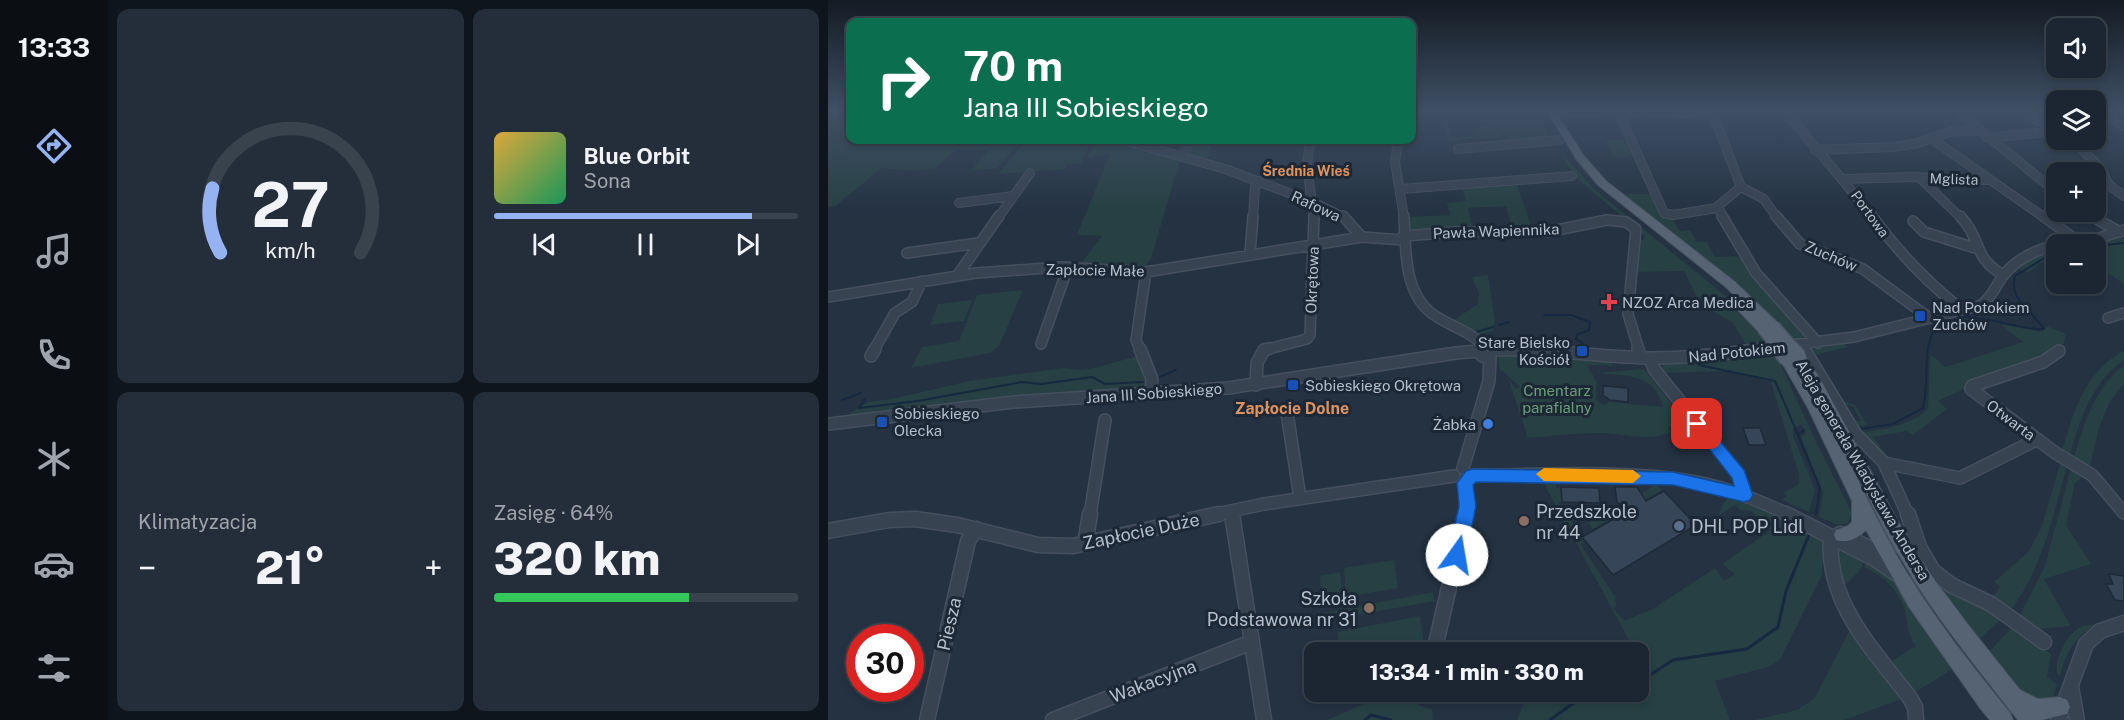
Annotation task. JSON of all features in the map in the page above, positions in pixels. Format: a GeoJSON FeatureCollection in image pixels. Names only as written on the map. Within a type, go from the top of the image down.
{"type":"FeatureCollection","features":[{"type":"Feature","properties":{"kind":"main road","name":"Aleja generała Władysława Andersa"},"geometry":{"type":"LineString","coordinates":[[1563,145],[1589,181],[1722,288],[1796,354],[1827,404],[1899,540],[1920,574],[2031,720]]}},
{"type":"Feature","properties":{"kind":"main road","name":"Aleja generała Władysława Andersa"},"geometry":{"type":"LineString","coordinates":[[1572,145],[1580,158],[1602,183],[1731,285],[1768,328]]}},
{"type":"Feature","properties":{"kind":"main road","name":"Aleja generała Władysława Andersa"},"geometry":{"type":"LineString","coordinates":[[1796,354],[1887,555],[1962,668],[2002,720]]}},
{"type":"Feature","properties":{"kind":"main road"},"geometry":{"type":"LineString","coordinates":[[1837,537],[1853,532],[1861,524],[1857,493]]}},
{"type":"Feature","properties":{"kind":"main road"},"geometry":{"type":"LineString","coordinates":[[2012,695],[2037,709],[2059,713]]}},
{"type":"Feature","properties":{"kind":"street","name":"Rafowa"},"geometry":{"type":"LineString","coordinates":[[1137,145],[1184,155],[1313,202],[1342,215],[1362,237]]}},
{"type":"Feature","properties":{"kind":"street"},"geometry":{"type":"LineString","coordinates":[[1184,155],[1188,145]]}},
{"type":"Feature","properties":{"kind":"street","name":"Okrętowa"},"geometry":{"type":"LineString","coordinates":[[1256,385],[1257,363],[1264,350],[1307,339],[1310,335],[1313,202],[1307,166],[1309,145]]}},
{"type":"Feature","properties":{"kind":"street"},"geometry":{"type":"LineString","coordinates":[[1398,145],[1396,169],[1401,189],[1403,238],[1412,286],[1422,304],[1435,316],[1474,337],[1487,351],[1491,373],[1465,454],[1463,476],[1467,511],[1436,642]]}},
{"type":"Feature","properties":{"kind":"street"},"geometry":{"type":"LineString","coordinates":[[1458,149],[1508,145]]}},
{"type":"Feature","properties":{"kind":"street"},"geometry":{"type":"LineString","coordinates":[[1633,145],[1664,213],[1673,215],[1717,208],[1741,187],[1725,145]]}},
{"type":"Feature","properties":{"kind":"street","name":"Portowa"},"geometry":{"type":"LineString","coordinates":[[1811,145],[1844,179],[1894,247],[1931,285],[1962,310]]}},
{"type":"Feature","properties":{"kind":"street"},"geometry":{"type":"LineString","coordinates":[[1815,150],[1905,145]]}},
{"type":"Feature","properties":{"kind":"street"},"geometry":{"type":"LineString","coordinates":[[1940,145],[2069,234]]}},
{"type":"Feature","properties":{"kind":"street"},"geometry":{"type":"LineString","coordinates":[[1995,145],[2046,184]]}},
{"type":"Feature","properties":{"kind":"street"},"geometry":{"type":"LineString","coordinates":[[2083,150],[2102,170],[2109,185],[2124,196]]}},
{"type":"Feature","properties":{"kind":"street"},"geometry":{"type":"LineString","coordinates":[[957,276],[978,243],[1030,173]]}},
{"type":"Feature","properties":{"kind":"street"},"geometry":{"type":"LineString","coordinates":[[1401,189],[1572,176]]}},
{"type":"Feature","properties":{"kind":"street","name":"Mglista"},"geometry":{"type":"LineString","coordinates":[[1919,177],[1967,224],[1975,248],[1989,267],[2003,275]]}},
{"type":"Feature","properties":{"kind":"street","name":"Mglista"},"geometry":{"type":"LineString","coordinates":[[1844,179],[1919,177],[1988,180]]}},
{"type":"Feature","properties":{"kind":"street"},"geometry":{"type":"LineString","coordinates":[[1250,253],[1255,187],[1259,182]]}},
{"type":"Feature","properties":{"kind":"street","name":"Zuchów"},"geometry":{"type":"LineString","coordinates":[[1741,187],[1766,202],[1786,230],[1800,243],[1863,269],[1900,299],[1928,317]]}},
{"type":"Feature","properties":{"kind":"street"},"geometry":{"type":"LineString","coordinates":[[959,203],[1013,196]]}},
{"type":"Feature","properties":{"kind":"street"},"geometry":{"type":"LineString","coordinates":[[1717,208],[1756,273],[1818,343]]}},
{"type":"Feature","properties":{"kind":"street","name":"Pawła Wapiennika"},"geometry":{"type":"LineString","coordinates":[[1403,238],[1457,232],[1534,233],[1557,231],[1601,220],[1623,221],[1631,225],[1636,232],[1628,308],[1646,358]]}},
{"type":"Feature","properties":{"kind":"street"},"geometry":{"type":"LineString","coordinates":[[1914,221],[1923,232],[1975,248]]}},
{"type":"Feature","properties":{"kind":"street"},"geometry":{"type":"LineString","coordinates":[[2103,222],[2122,231]]}},
{"type":"Feature","properties":{"kind":"street","name":"Nad Potokiem"},"geometry":{"type":"LineString","coordinates":[[2106,235],[2122,231]]}},
{"type":"Feature","properties":{"kind":"street"},"geometry":{"type":"LineString","coordinates":[[1362,237],[1403,238]]}},
{"type":"Feature","properties":{"kind":"street","name":"Zapłocie Małe"},"geometry":{"type":"LineString","coordinates":[[828,297],[957,276],[1068,267],[1146,272],[1250,253],[1362,237]]}},
{"type":"Feature","properties":{"kind":"street"},"geometry":{"type":"LineString","coordinates":[[907,253],[978,243]]}},
{"type":"Feature","properties":{"kind":"street","name":"Nad Potokiem"},"geometry":{"type":"LineString","coordinates":[[1487,351],[1519,349],[1646,358],[1796,354],[1818,343],[1874,333],[1985,302],[2003,275],[2030,254],[2046,249]]}},
{"type":"Feature","properties":{"kind":"street"},"geometry":{"type":"LineString","coordinates":[[1041,344],[1068,267]]}},
{"type":"Feature","properties":{"kind":"street"},"geometry":{"type":"LineString","coordinates":[[1146,272],[1136,340],[1152,380],[1151,395]]}},
{"type":"Feature","properties":{"kind":"street"},"geometry":{"type":"LineString","coordinates":[[871,356],[895,314],[915,299],[922,281]]}},
{"type":"Feature","properties":{"kind":"street"},"geometry":{"type":"LineString","coordinates":[[2108,318],[2124,313]]}},
{"type":"Feature","properties":{"kind":"street","name":"Jana III Sobieskiego"},"geometry":{"type":"LineString","coordinates":[[832,423],[1014,402],[1151,395],[1256,385],[1487,351]]}},
{"type":"Feature","properties":{"kind":"street","name":"Otwarta"},"geometry":{"type":"LineString","coordinates":[[2059,351],[2043,362],[1971,387],[2036,440],[2092,474],[2124,513]]}},
{"type":"Feature","properties":{"kind":"street"},"geometry":{"type":"LineString","coordinates":[[1796,354],[1856,433],[1884,463],[1905,505],[1919,547],[1933,571],[1951,585],[1991,604],[2044,642]]}},
{"type":"Feature","properties":{"kind":"street"},"geometry":{"type":"LineString","coordinates":[[1646,358],[1739,475],[1744,495]]}},
{"type":"Feature","properties":{"kind":"street"},"geometry":{"type":"LineString","coordinates":[[1287,413],[1300,498]]}},
{"type":"Feature","properties":{"kind":"street"},"geometry":{"type":"LineString","coordinates":[[1085,544],[1105,420]]}},
{"type":"Feature","properties":{"kind":"street"},"geometry":{"type":"LineString","coordinates":[[828,435],[832,423]]}},
{"type":"Feature","properties":{"kind":"street"},"geometry":{"type":"LineString","coordinates":[[1884,463],[1960,478],[2036,440]]}},
{"type":"Feature","properties":{"kind":"street"},"geometry":{"type":"LineString","coordinates":[[1463,476],[1673,478],[1744,495],[1837,537],[1887,555],[1920,574]]}},
{"type":"Feature","properties":{"kind":"street","name":"Zapłocie Duże"},"geometry":{"type":"LineString","coordinates":[[828,531],[902,519],[939,522],[1038,544],[1085,544],[1300,498],[1463,476]]}},
{"type":"Feature","properties":{"kind":"street"},"geometry":{"type":"LineString","coordinates":[[1232,511],[1264,720]]}},
{"type":"Feature","properties":{"kind":"street","name":"Piesza"},"geometry":{"type":"LineString","coordinates":[[927,720],[969,541],[976,529]]}},
{"type":"Feature","properties":{"kind":"street"},"geometry":{"type":"LineString","coordinates":[[1837,537],[1900,576]]}},
{"type":"Feature","properties":{"kind":"street"},"geometry":{"type":"LineString","coordinates":[[1837,537],[1828,561],[1836,592],[1852,620],[1892,672],[1915,707],[1916,720]]}},
{"type":"Feature","properties":{"kind":"street"},"geometry":{"type":"LineString","coordinates":[[1887,555],[1899,540]]}},
{"type":"Feature","properties":{"kind":"street"},"geometry":{"type":"LineString","coordinates":[[1863,552],[1887,555]]}},
{"type":"Feature","properties":{"kind":"street"},"geometry":{"type":"LineString","coordinates":[[2059,713],[2071,687],[2080,653],[2092,637],[2108,627],[2124,623]]}},
{"type":"Feature","properties":{"kind":"street","name":"Wakacyjna"},"geometry":{"type":"LineString","coordinates":[[1053,720],[1252,642]]}},
{"type":"Feature","properties":{"kind":"street"},"geometry":{"type":"LineString","coordinates":[[2071,687],[2077,720]]}},
{"type":"Feature","properties":{"kind":"green space"},"geometry":{"type":"Polygon","coordinates":[[[828,145],[1019,145],[997,168],[971,171],[989,150],[956,150],[935,168],[917,171],[882,168],[835,206],[828,207],[828,145]]]}},
{"type":"Feature","properties":{"kind":"green space"},"geometry":{"type":"Polygon","coordinates":[[[1022,145],[1090,145],[1081,163],[1068,164],[1065,169],[998,174],[1022,145]]]}},
{"type":"Feature","properties":{"kind":"green space"},"geometry":{"type":"Polygon","coordinates":[[[1094,145],[1138,145],[1181,156],[1151,259],[1143,269],[1079,266],[1102,236],[1077,235],[1110,154],[1087,158],[1094,145]]]}},
{"type":"Feature","properties":{"kind":"green space"},"geometry":{"type":"Polygon","coordinates":[[[1191,145],[1212,145],[1207,162],[1189,156],[1191,145]]]}},
{"type":"Feature","properties":{"kind":"green space"},"geometry":{"type":"Polygon","coordinates":[[[1607,145],[1630,145],[1635,156],[1618,158],[1612,154],[1607,145]]]}},
{"type":"Feature","properties":{"kind":"green space"},"geometry":{"type":"Polygon","coordinates":[[[1561,152],[1594,189],[1727,297],[1769,345],[1748,348],[1732,322],[1700,304],[1684,271],[1637,272],[1640,240],[1645,236],[1573,175],[1561,152]]]}},
{"type":"Feature","properties":{"kind":"green space"},"geometry":{"type":"Polygon","coordinates":[[[1516,182],[1533,231],[1513,232],[1506,206],[1468,208],[1474,231],[1408,234],[1405,217],[1450,215],[1447,203],[1466,201],[1461,185],[1516,182]]]}},
{"type":"Feature","properties":{"kind":"green space"},"geometry":{"type":"Polygon","coordinates":[[[1621,194],[1654,194],[1680,231],[1690,230],[1697,242],[1707,242],[1715,257],[1743,256],[1808,339],[1794,341],[1741,287],[1621,194]]]}},
{"type":"Feature","properties":{"kind":"green space"},"geometry":{"type":"Polygon","coordinates":[[[2106,238],[2124,239],[2124,284],[2106,272],[2106,238]]]}},
{"type":"Feature","properties":{"kind":"green space"},"geometry":{"type":"Polygon","coordinates":[[[2046,252],[2046,262],[2042,262],[2028,273],[2017,268],[2046,252]]]}},
{"type":"Feature","properties":{"kind":"green space"},"geometry":{"type":"Polygon","coordinates":[[[1488,275],[1495,323],[1493,331],[1478,335],[1452,321],[1478,304],[1479,293],[1472,277],[1488,275]]]}},
{"type":"Feature","properties":{"kind":"green space"},"geometry":{"type":"Polygon","coordinates":[[[1023,290],[999,346],[990,353],[911,368],[922,347],[959,341],[977,295],[1023,290]]]}},
{"type":"Feature","properties":{"kind":"green space"},"geometry":{"type":"Polygon","coordinates":[[[972,300],[964,321],[930,325],[938,304],[972,300]]]}},
{"type":"Feature","properties":{"kind":"green space"},"geometry":{"type":"Polygon","coordinates":[[[2000,324],[2042,332],[2047,326],[2066,334],[2062,351],[2059,349],[2041,361],[1966,386],[1938,401],[1947,409],[1913,435],[1907,431],[1873,437],[1892,462],[1886,459],[1855,427],[1851,421],[1861,421],[1853,406],[1844,405],[1809,352],[1811,349],[1844,344],[1848,347],[1815,355],[1845,402],[1855,405],[1867,425],[1858,426],[1861,432],[1878,430],[1907,422],[1923,414],[1928,408],[1930,354],[1945,367],[2023,342],[2000,324]]]}},
{"type":"Feature","properties":{"kind":"green space"},"geometry":{"type":"Polygon","coordinates":[[[2124,351],[2124,360],[2103,380],[2088,404],[2069,459],[2061,455],[2075,410],[2089,382],[2110,359],[2124,351]]]}},
{"type":"Feature","properties":{"kind":"green space"},"geometry":{"type":"Polygon","coordinates":[[[1776,353],[1785,366],[1782,367],[1815,440],[1852,513],[1848,523],[1838,525],[1819,517],[1823,493],[1801,437],[1806,433],[1801,424],[1793,430],[1793,436],[1815,490],[1809,512],[1782,500],[1787,496],[1784,493],[1799,484],[1799,475],[1771,382],[1725,371],[1666,373],[1662,368],[1666,363],[1704,362],[1776,353]]]}},
{"type":"Feature","properties":{"kind":"green space","name":"Cmentarz parafialny"},"geometry":{"type":"Polygon","coordinates":[[[1504,354],[1610,360],[1613,367],[1587,365],[1597,382],[1596,400],[1603,405],[1610,402],[1663,407],[1653,387],[1646,382],[1629,376],[1598,373],[1644,369],[1684,419],[1668,427],[1670,432],[1654,437],[1604,433],[1528,438],[1508,378],[1516,389],[1520,387],[1499,368],[1498,358],[1504,354]]]}},
{"type":"Feature","properties":{"kind":"green space"},"geometry":{"type":"Polygon","coordinates":[[[1141,355],[1147,372],[1147,389],[846,416],[868,402],[892,399],[969,381],[1064,368],[1083,370],[1141,355]]]}},
{"type":"Feature","properties":{"kind":"green space"},"geometry":{"type":"Polygon","coordinates":[[[2124,365],[2124,384],[2110,401],[2099,428],[2090,466],[2097,475],[2073,461],[2097,397],[2114,374],[2124,365]]]}},
{"type":"Feature","properties":{"kind":"green space"},"geometry":{"type":"Polygon","coordinates":[[[2062,458],[2068,462],[2046,539],[2031,576],[2011,610],[1993,597],[2000,586],[1994,582],[2029,551],[2042,525],[2062,458]]]}},
{"type":"Feature","properties":{"kind":"green space"},"geometry":{"type":"Polygon","coordinates":[[[2072,464],[2087,473],[2075,483],[2066,525],[2091,564],[2044,579],[2071,626],[2039,629],[2019,617],[2045,566],[2072,464]]]}},
{"type":"Feature","properties":{"kind":"green space"},"geometry":{"type":"Polygon","coordinates":[[[1542,481],[1556,481],[1556,488],[1561,488],[1562,502],[1559,502],[1559,508],[1565,508],[1576,529],[1594,520],[1595,522],[1655,485],[1662,490],[1593,529],[1589,524],[1580,528],[1579,536],[1584,542],[1581,545],[1616,598],[1614,600],[1617,605],[1613,608],[1624,621],[1654,608],[1715,568],[1724,581],[1735,574],[1722,564],[1771,530],[1751,511],[1741,510],[1735,505],[1718,516],[1724,502],[1731,497],[1774,513],[1824,541],[1822,575],[1780,660],[1768,667],[1715,681],[1730,720],[1517,720],[1524,702],[1649,702],[1649,642],[1630,642],[1544,484],[1539,484],[1542,481]]]}},
{"type":"Feature","properties":{"kind":"green space"},"geometry":{"type":"Polygon","coordinates":[[[1835,548],[1860,558],[1863,563],[1861,569],[1845,585],[1840,584],[1835,548]]]}},
{"type":"Feature","properties":{"kind":"green space"},"geometry":{"type":"Polygon","coordinates":[[[1913,550],[2003,617],[1979,640],[1962,624],[1913,550]]]}},
{"type":"Feature","properties":{"kind":"green space"},"geometry":{"type":"Polygon","coordinates":[[[1394,560],[1398,588],[1346,597],[1344,568],[1394,560]]]}},
{"type":"Feature","properties":{"kind":"green space"},"geometry":{"type":"Polygon","coordinates":[[[1865,561],[1890,575],[1939,645],[1936,646],[1954,668],[1911,695],[1889,663],[1916,646],[1910,636],[1905,610],[1897,593],[1887,582],[1865,568],[1865,561]]]}},
{"type":"Feature","properties":{"kind":"green space"},"geometry":{"type":"Polygon","coordinates":[[[1340,572],[1343,597],[1322,602],[1320,576],[1340,572]]]}},
{"type":"Feature","properties":{"kind":"green space"},"geometry":{"type":"Polygon","coordinates":[[[1433,592],[1435,601],[1318,622],[1318,614],[1433,592]]]}},
{"type":"Feature","properties":{"kind":"green space"},"geometry":{"type":"Polygon","coordinates":[[[1420,616],[1424,642],[1338,642],[1338,632],[1420,616]]]}},
{"type":"Feature","properties":{"kind":"green space"},"geometry":{"type":"Polygon","coordinates":[[[2100,623],[2078,638],[2065,659],[2060,676],[2057,673],[2057,662],[2068,639],[2078,628],[2100,623]]]}},
{"type":"Feature","properties":{"kind":"green space"},"geometry":{"type":"Polygon","coordinates":[[[2013,626],[2051,654],[2047,677],[2057,684],[2052,701],[2046,704],[2019,692],[1988,653],[2013,626]]]}},
{"type":"Feature","properties":{"kind":"green space"},"geometry":{"type":"Polygon","coordinates":[[[1851,627],[1905,698],[1844,720],[1755,720],[1797,710],[1815,698],[1851,627]]]}},
{"type":"Feature","properties":{"kind":"green space"},"geometry":{"type":"Polygon","coordinates":[[[1368,702],[1415,702],[1432,709],[1433,720],[1327,720],[1368,702]]]}},
{"type":"Feature","properties":{"kind":"building"},"geometry":{"type":"Polygon","coordinates":[[[1603,386],[1628,388],[1628,402],[1610,400],[1603,395],[1603,386]]]}},
{"type":"Feature","properties":{"kind":"building"},"geometry":{"type":"Polygon","coordinates":[[[1743,428],[1760,428],[1766,445],[1749,445],[1743,428]]]}},
{"type":"Feature","properties":{"kind":"building"},"geometry":{"type":"Polygon","coordinates":[[[1561,487],[1599,488],[1600,503],[1562,502],[1561,487]]]}},
{"type":"Feature","properties":{"kind":"building"},"geometry":{"type":"Polygon","coordinates":[[[1615,487],[1637,487],[1646,501],[1664,491],[1696,525],[1613,575],[1582,537],[1628,511],[1617,502],[1615,487]]]}},
{"type":"Feature","properties":{"kind":"building"},"geometry":{"type":"Polygon","coordinates":[[[2109,574],[2124,576],[2124,601],[2115,600],[2106,584],[2113,584],[2109,574]]]}},
{"type":"Feature","properties":{"kind":"waterway"},"geometry":{"type":"LineString","coordinates":[[2106,245],[2124,243]]}},
{"type":"Feature","properties":{"kind":"waterway"},"geometry":{"type":"LineString","coordinates":[[1860,429],[1893,424],[1923,408],[1928,348],[1934,331],[1945,321],[1960,317],[1977,318],[2044,329],[2018,299],[2014,284],[2015,276],[2046,257]]}},
{"type":"Feature","properties":{"kind":"waterway"},"geometry":{"type":"LineString","coordinates":[[1544,315],[1571,315],[1590,322],[1589,330],[1577,335],[1576,339],[1590,348]]}},
{"type":"Feature","properties":{"kind":"waterway"},"geometry":{"type":"LineString","coordinates":[[1499,325],[1509,322]]}},
{"type":"Feature","properties":{"kind":"waterway"},"geometry":{"type":"LineString","coordinates":[[1476,332],[1493,327]]}},
{"type":"Feature","properties":{"kind":"waterway"},"geometry":{"type":"LineString","coordinates":[[1699,365],[1775,381],[1798,435]]}},
{"type":"Feature","properties":{"kind":"waterway"},"geometry":{"type":"LineString","coordinates":[[1157,378],[1176,370]]}},
{"type":"Feature","properties":{"kind":"waterway"},"geometry":{"type":"LineString","coordinates":[[865,399],[859,408],[918,401],[1022,382],[1041,384],[1092,377],[1105,384],[1143,382]]}},
{"type":"Feature","properties":{"kind":"waterway"},"geometry":{"type":"LineString","coordinates":[[842,400],[861,393]]}},
{"type":"Feature","properties":{"kind":"waterway"},"geometry":{"type":"LineString","coordinates":[[1798,435],[1804,430]]}},
{"type":"Feature","properties":{"kind":"waterway"},"geometry":{"type":"LineString","coordinates":[[1798,435],[1820,488],[1816,514]]}},
{"type":"Feature","properties":{"kind":"waterway"},"geometry":{"type":"LineString","coordinates":[[1649,676],[1673,660],[1747,649],[1778,627],[1786,591],[1809,535]]}},
{"type":"Feature","properties":{"kind":"waterway"},"geometry":{"type":"LineString","coordinates":[[1550,720],[1575,702]]}},
{"type":"Feature","properties":{"kind":"waterway"},"geometry":{"type":"LineString","coordinates":[[1365,720],[1371,715],[1391,720]]}},
{"type":"Feature","properties":{"kind":"slow traffic"},"geometry":{"type":"LineString","coordinates":[[1544,474],[1633,476]]}},
{"type":"Feature","properties":{"kind":"place","name":"NZOZ Arca Medica"},"geometry":{"type":"Point","coordinates":[1609,302]}},
{"type":"Feature","properties":{"kind":"place","name":"Nad Potokiem Zuchów"},"geometry":{"type":"Point","coordinates":[1920,316]}},
{"type":"Feature","properties":{"kind":"place","name":"Stare Bielsko Kościół"},"geometry":{"type":"Point","coordinates":[1582,351]}},
{"type":"Feature","properties":{"kind":"place","name":"Sobieskiego Okrętowa"},"geometry":{"type":"Point","coordinates":[1293,385]}},
{"type":"Feature","properties":{"kind":"place","name":"Sobieskiego Olecka"},"geometry":{"type":"Point","coordinates":[882,422]}},
{"type":"Feature","properties":{"kind":"place","name":"Żabka"},"geometry":{"type":"Point","coordinates":[1488,424]}},
{"type":"Feature","properties":{"kind":"place","name":"Przedszkole nr 44"},"geometry":{"type":"Point","coordinates":[1524,521]}},
{"type":"Feature","properties":{"kind":"place","name":"DHL POP Lidl"},"geometry":{"type":"Point","coordinates":[1679,526]}},
{"type":"Feature","properties":{"kind":"place","name":"Szkoła Podstawowa nr 31"},"geometry":{"type":"Point","coordinates":[1369,608]}},
{"type":"Feature","properties":{"kind":"district","name":"Średnia Wieś"},"geometry":{"type":"Point","coordinates":[1306,171]}},
{"type":"Feature","properties":{"kind":"district","name":"Zapłocie Dolne"},"geometry":{"type":"Point","coordinates":[1292,408]}},
{"type":"Feature","properties":{"kind":"route"},"geometry":{"type":"LineString","coordinates":[[1457,555],[1468,506],[1465,483],[1472,475],[1551,474],[1673,478],[1744,495],[1739,475],[1697,424]]}}]}
